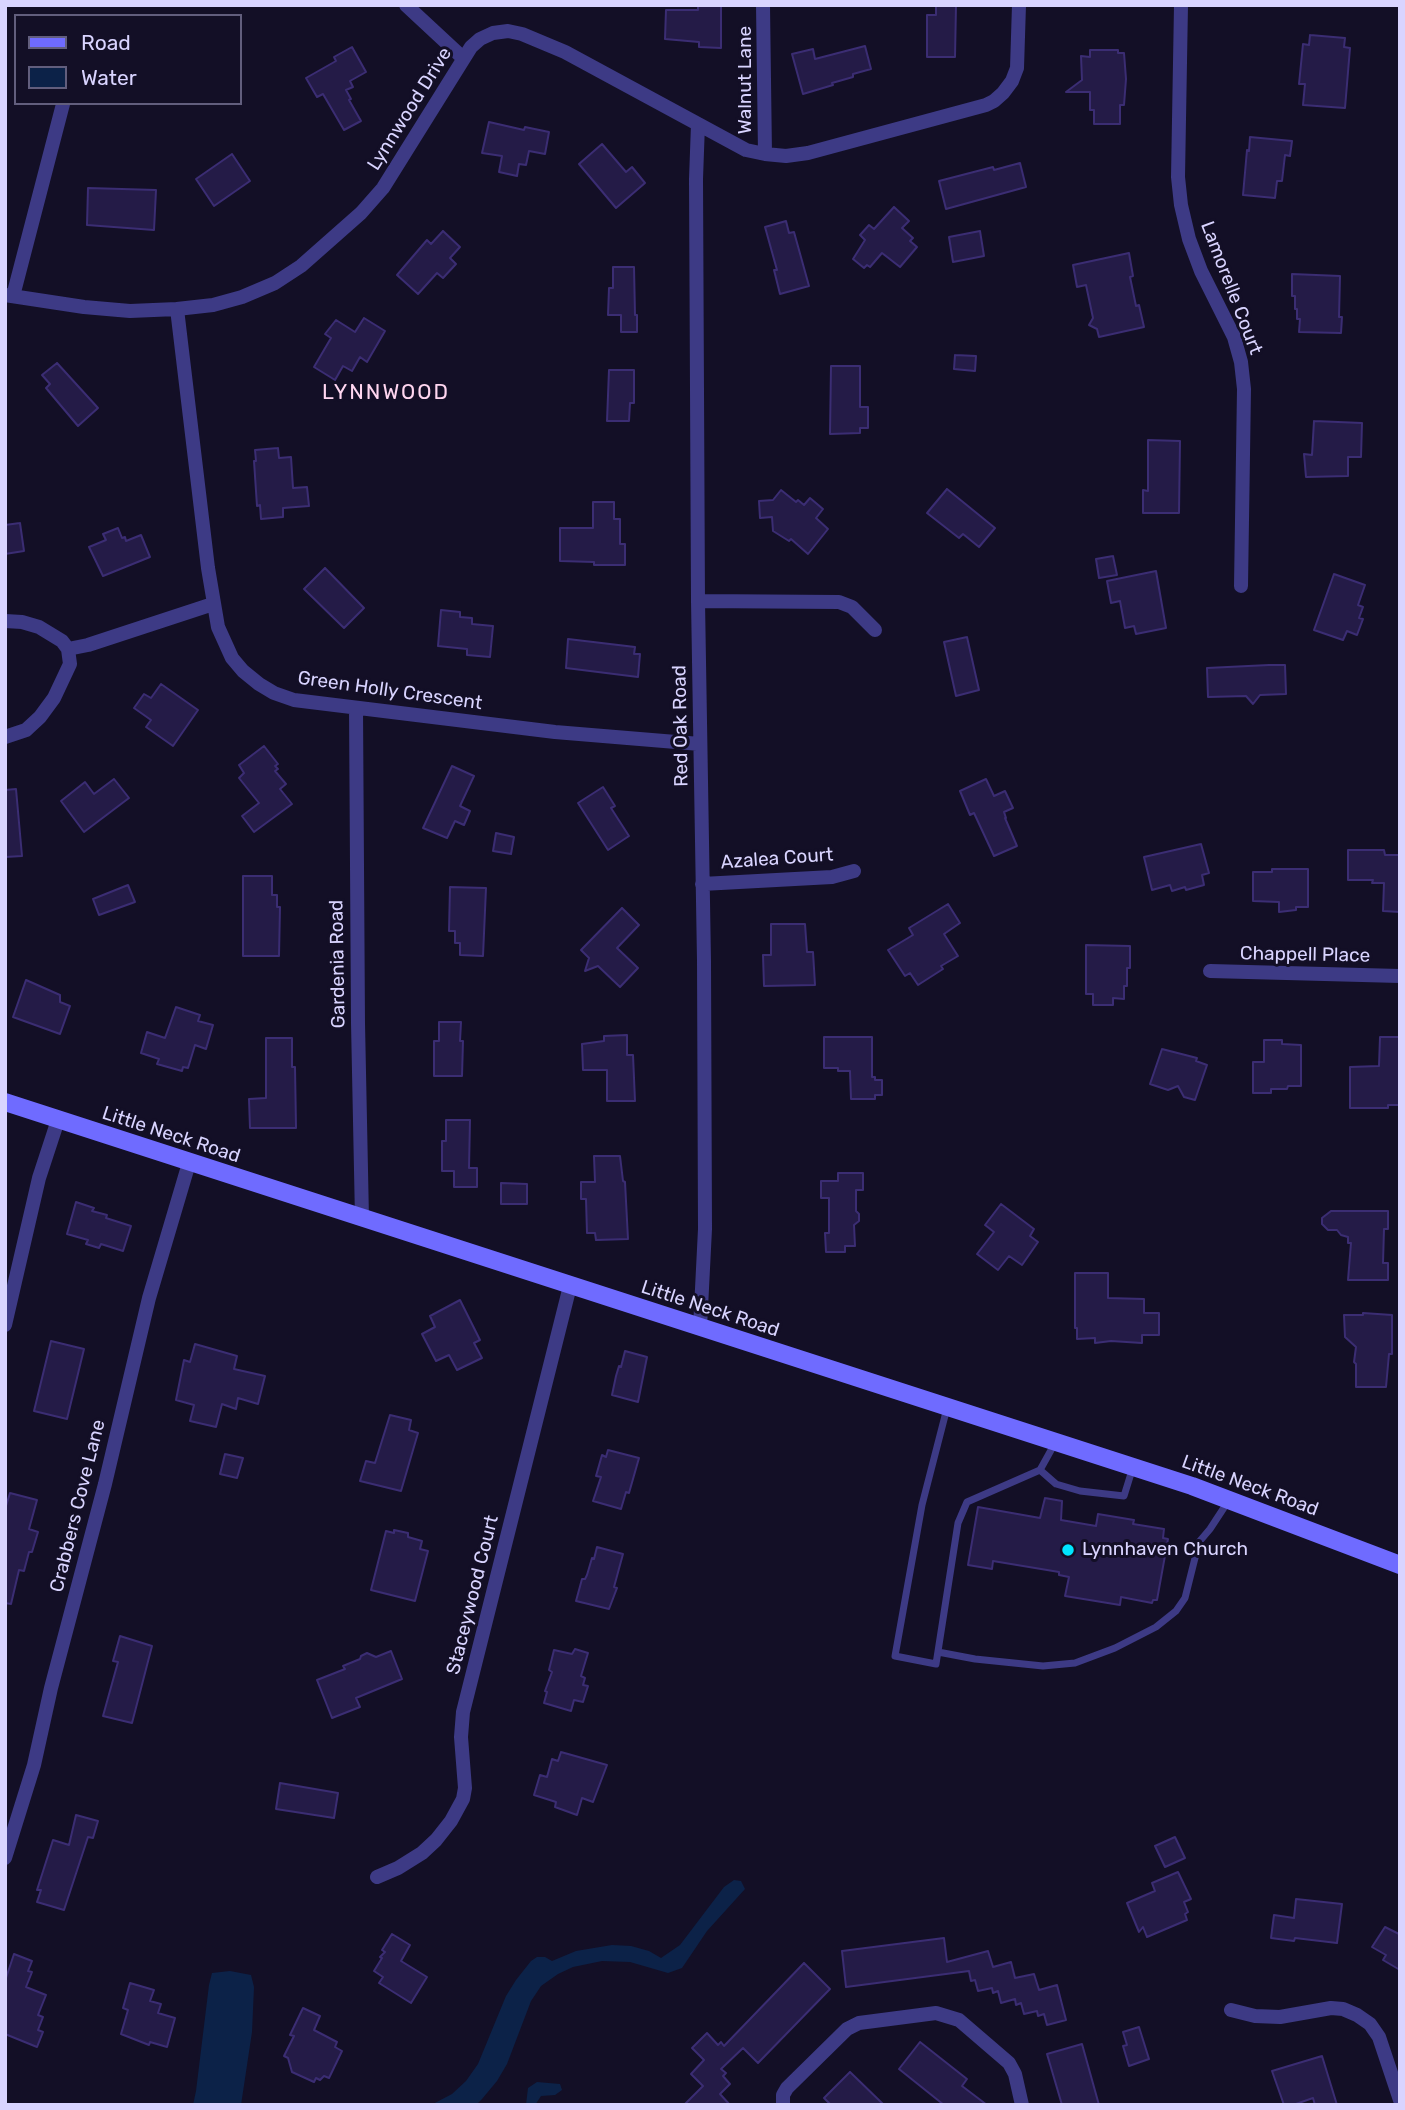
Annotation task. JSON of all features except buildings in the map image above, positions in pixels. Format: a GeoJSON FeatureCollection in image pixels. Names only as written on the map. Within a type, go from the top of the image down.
{"type":"FeatureCollection","features":[{"type":"Feature","properties":{"kind":"street"},"geometry":{"type":"LineString","coordinates":[[406,5],[463,58]]}},
{"type":"Feature","properties":{"kind":"street","name":"Walnut Lane"},"geometry":{"type":"LineString","coordinates":[[764,5],[765,154]]}},
{"type":"Feature","properties":{"kind":"street","name":"Lynnwood Drive"},"geometry":{"type":"LineString","coordinates":[[9,295],[130,311],[177,309],[213,305],[242,297],[275,283],[301,266],[361,213],[383,188],[463,58],[480,39],[493,33],[508,31],[522,34],[565,52],[746,150],[786,156],[808,153],[994,101],[1012,81],[1017,68],[1019,5]]}},
{"type":"Feature","properties":{"kind":"street","name":"Lamorelle Court"},"geometry":{"type":"LineString","coordinates":[[1181,5],[1178,177],[1181,205],[1189,239],[1201,271],[1234,337],[1241,362],[1244,389],[1241,586]]}},
{"type":"Feature","properties":{"kind":"street"},"geometry":{"type":"LineString","coordinates":[[9,295],[63,105]]}},
{"type":"Feature","properties":{"kind":"street","name":"Red Oak Road"},"geometry":{"type":"LineString","coordinates":[[698,124],[698,601],[705,1229],[700,1328]]}},
{"type":"Feature","properties":{"kind":"street","name":"Green Holly Crescent"},"geometry":{"type":"LineString","coordinates":[[177,309],[213,604],[218,627],[232,658],[243,671],[274,693],[294,700],[555,732],[700,744]]}},
{"type":"Feature","properties":{"kind":"street"},"geometry":{"type":"LineString","coordinates":[[698,601],[839,602],[852,607],[875,630]]}},
{"type":"Feature","properties":{"kind":"street"},"geometry":{"type":"LineString","coordinates":[[68,649],[88,645],[213,604]]}},
{"type":"Feature","properties":{"kind":"street"},"geometry":{"type":"LineString","coordinates":[[5,621],[39,627],[62,641],[68,649],[70,664],[54,698],[40,717],[26,730],[5,737]]}},
{"type":"Feature","properties":{"kind":"street","name":"Gardenia Road"},"geometry":{"type":"LineString","coordinates":[[356,708],[357,1010],[362,1219]]}},
{"type":"Feature","properties":{"kind":"street","name":"Azalea Court"},"geometry":{"type":"LineString","coordinates":[[702,884],[832,877],[854,871]]}},
{"type":"Feature","properties":{"kind":"street","name":"Chappell Place"},"geometry":{"type":"LineString","coordinates":[[1210,971],[1400,976]]}},
{"type":"Feature","properties":{"kind":"street","name":"Little Neck Road"},"geometry":{"type":"LineString","coordinates":[[5,1102],[1230,1499],[1400,1564]]}},
{"type":"Feature","properties":{"kind":"street"},"geometry":{"type":"LineString","coordinates":[[5,1325],[39,1178],[58,1120]]}},
{"type":"Feature","properties":{"kind":"street","name":"Crabbers Cove Lane"},"geometry":{"type":"LineString","coordinates":[[5,1858],[34,1765],[149,1298],[189,1163]]}},
{"type":"Feature","properties":{"kind":"street","name":"Staceywood Court"},"geometry":{"type":"LineString","coordinates":[[377,1877],[422,1853],[451,1821],[463,1799],[463,1712],[570,1286]]}},
{"type":"Feature","properties":{"kind":"street"},"geometry":{"type":"LineString","coordinates":[[1231,2010],[1255,2016],[1280,2017],[1331,2008],[1343,2009],[1357,2015],[1370,2024],[1379,2037],[1400,2100]]}},
{"type":"Feature","properties":{"kind":"street"},"geometry":{"type":"LineString","coordinates":[[783,2105],[786,2088],[847,2029],[859,2023],[936,2013],[959,2020],[1009,2063],[1015,2074],[1022,2105]]}},
{"type":"Feature","properties":{"kind":"lane"},"geometry":{"type":"LineString","coordinates":[[947,1407],[922,1505],[895,1656],[936,1664],[958,1523],[967,1502],[1040,1470],[1056,1442]]}},
{"type":"Feature","properties":{"kind":"lane"},"geometry":{"type":"LineString","coordinates":[[1040,1470],[1056,1484],[1124,1496],[1133,1467]]}},
{"type":"Feature","properties":{"kind":"lane"},"geometry":{"type":"LineString","coordinates":[[938,1652],[1043,1666],[1075,1663],[1115,1648],[1156,1627],[1176,1611],[1185,1598],[1199,1542],[1230,1499]]}},
{"type":"Feature","properties":{"kind":"water"},"geometry":{"type":"Polygon","coordinates":[[[734,1880],[741,1881],[745,1889],[707,1931],[682,1968],[668,1973],[630,1962],[602,1961],[573,1967],[558,1974],[541,1986],[531,2001],[507,2064],[482,2099],[476,2105],[431,2105],[452,2094],[478,2064],[506,1996],[531,1961],[537,1957],[545,1957],[552,1961],[576,1951],[612,1945],[631,1946],[661,1958],[680,1945],[724,1887],[734,1880]]]}},
{"type":"Feature","properties":{"kind":"water"},"geometry":{"type":"Polygon","coordinates":[[[230,1971],[251,1975],[254,1987],[252,2032],[241,2105],[193,2105],[212,1973],[230,1971]]]}},
{"type":"Feature","properties":{"kind":"water"},"geometry":{"type":"Polygon","coordinates":[[[537,2082],[560,2084],[562,2090],[555,2095],[541,2096],[535,2105],[526,2105],[528,2088],[537,2082]]]}},
{"type":"Feature","properties":{"kind":"place","name":"Lynnhaven Church"},"geometry":{"type":"Point","coordinates":[1068,1550]}},
{"type":"Feature","properties":{"kind":"district","name":"LYNNWOOD"},"geometry":{"type":"Point","coordinates":[386,393]}}]}
